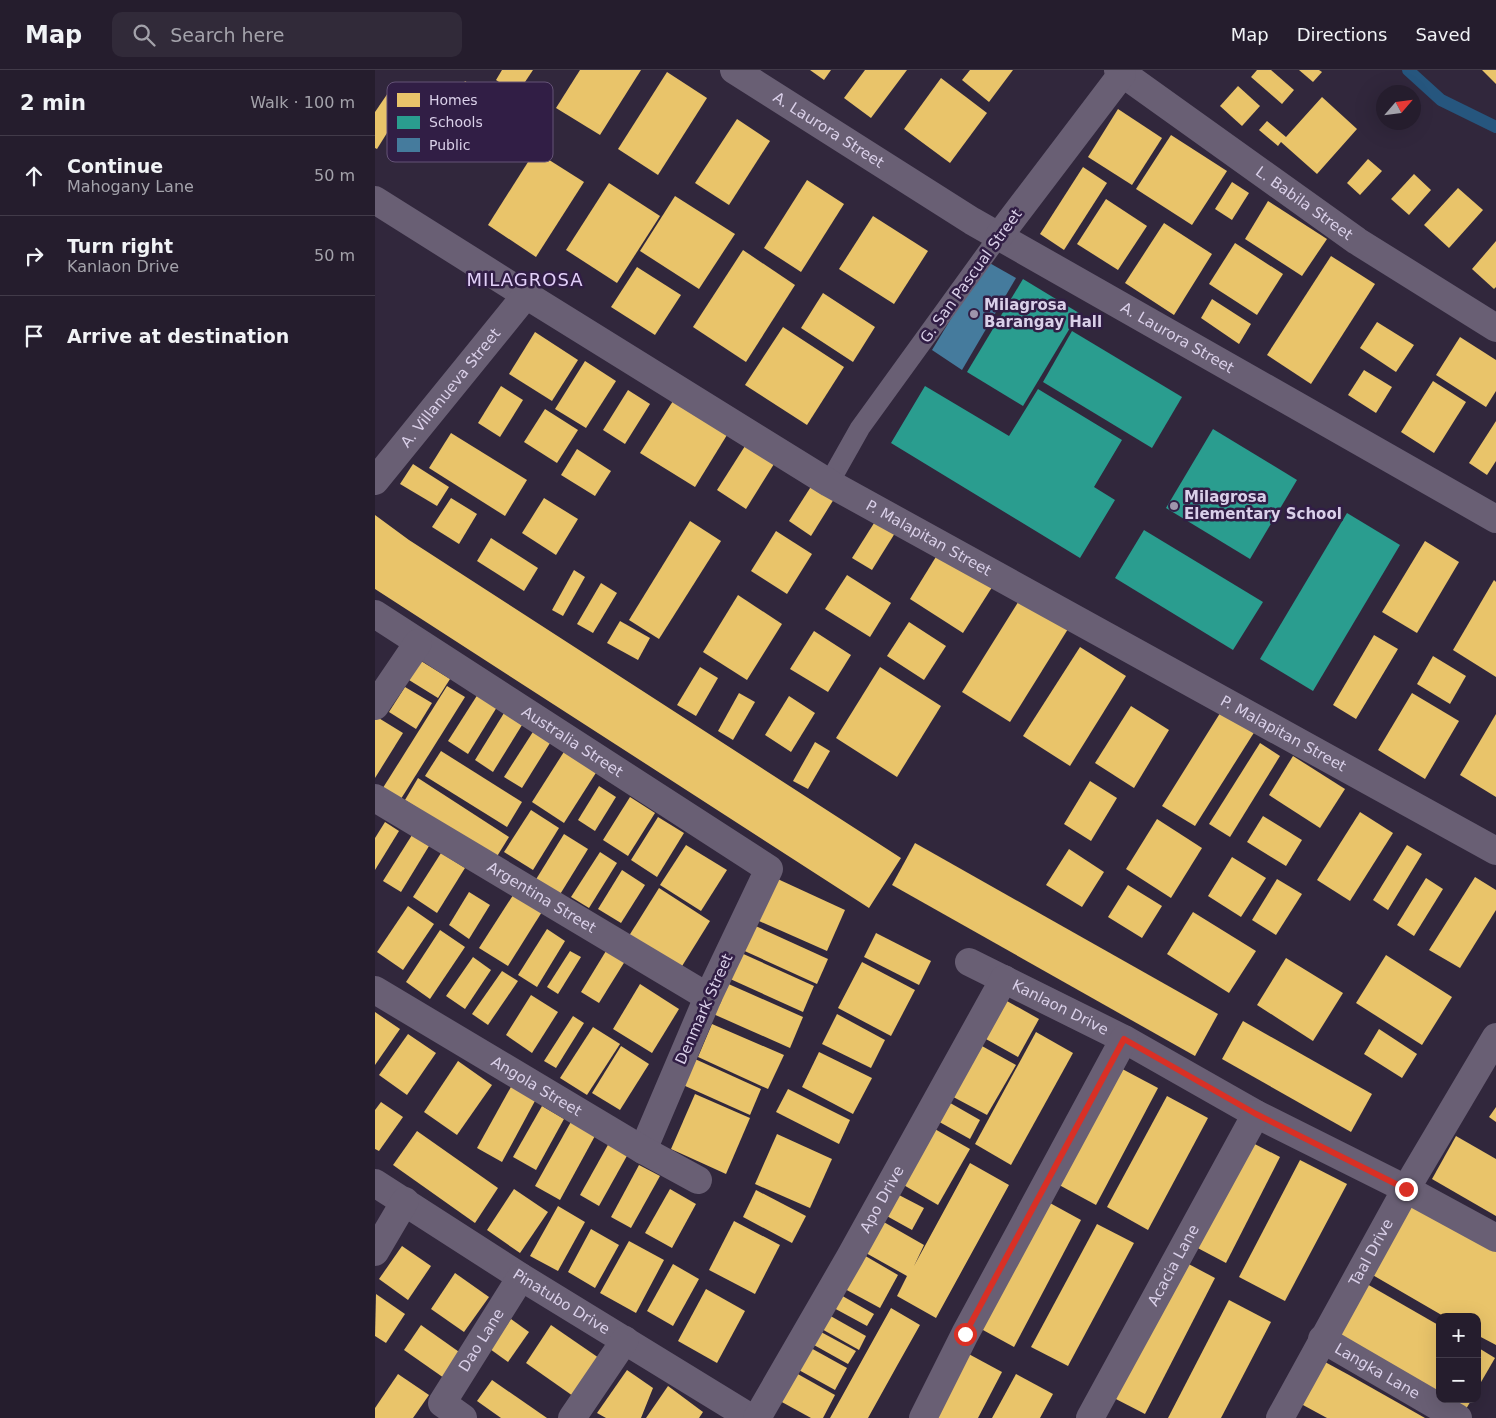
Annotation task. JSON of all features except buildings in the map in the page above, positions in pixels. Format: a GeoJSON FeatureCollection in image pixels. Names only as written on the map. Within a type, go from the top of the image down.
{"type":"FeatureCollection","features":[{"type":"Feature","properties":{"kind":"street","name":"A. Laurora Street"},"geometry":{"type":"LineString","coordinates":[[734,70],[971,220],[1496,519]]}},
{"type":"Feature","properties":{"kind":"street","name":"G. San Pascual Street"},"geometry":{"type":"LineString","coordinates":[[999,236],[1120,72]]}},
{"type":"Feature","properties":{"kind":"street","name":"L. Babila Street"},"geometry":{"type":"LineString","coordinates":[[1120,72],[1357,241],[1496,328]]}},
{"type":"Feature","properties":{"kind":"street","name":"P. Malapitan Street"},"geometry":{"type":"LineString","coordinates":[[375,200],[829,483],[1496,851]]}},
{"type":"Feature","properties":{"kind":"street","name":"A. Villanueva Street"},"geometry":{"type":"LineString","coordinates":[[375,481],[526,295]]}},
{"type":"Feature","properties":{"kind":"street","name":"Australia Street"},"geometry":{"type":"LineString","coordinates":[[375,614],[769,869]]}},
{"type":"Feature","properties":{"kind":"street"},"geometry":{"type":"LineString","coordinates":[[375,706],[418,643]]}},
{"type":"Feature","properties":{"kind":"street","name":"Argentina Street"},"geometry":{"type":"LineString","coordinates":[[375,798],[708,997]]}},
{"type":"Feature","properties":{"kind":"street","name":"Denmark Street"},"geometry":{"type":"LineString","coordinates":[[643,1150],[708,997],[769,869]]}},
{"type":"Feature","properties":{"kind":"street","name":"Kanlaon Drive"},"geometry":{"type":"LineString","coordinates":[[969,962],[1124,1039],[1256,1114],[1406,1189],[1496,1238]]}},
{"type":"Feature","properties":{"kind":"street","name":"Apo Drive"},"geometry":{"type":"LineString","coordinates":[[757,1418],[850,1257],[1004,979]]}},
{"type":"Feature","properties":{"kind":"street","name":"Angola Street"},"geometry":{"type":"LineString","coordinates":[[375,990],[643,1150],[698,1180]]}},
{"type":"Feature","properties":{"kind":"street","name":"Taal Drive"},"geometry":{"type":"LineString","coordinates":[[1279,1418],[1406,1189],[1496,1037]]}},
{"type":"Feature","properties":{"kind":"street"},"geometry":{"type":"LineString","coordinates":[[923,1418],[965,1334],[1124,1039]]}},
{"type":"Feature","properties":{"kind":"street","name":"Acacia Lane"},"geometry":{"type":"LineString","coordinates":[[1090,1418],[1256,1114]]}},
{"type":"Feature","properties":{"kind":"street","name":"Pinatubo Drive"},"geometry":{"type":"LineString","coordinates":[[375,1183],[521,1277],[751,1418]]}},
{"type":"Feature","properties":{"kind":"street"},"geometry":{"type":"LineString","coordinates":[[375,1252],[405,1201]]}},
{"type":"Feature","properties":{"kind":"street","name":"Dao Lane"},"geometry":{"type":"LineString","coordinates":[[453,1411],[521,1277]]}},
{"type":"Feature","properties":{"kind":"street","name":"Langka Lane"},"geometry":{"type":"LineString","coordinates":[[1322,1339],[1458,1418]]}},
{"type":"Feature","properties":{"kind":"street"},"geometry":{"type":"LineString","coordinates":[[573,1418],[625,1340]]}},
{"type":"Feature","properties":{"kind":"lane","name":"G. San Pascual Street"},"geometry":{"type":"LineString","coordinates":[[829,483],[860,428],[999,236]]}},
{"type":"Feature","properties":{"kind":"waterway"},"geometry":{"type":"LineString","coordinates":[[1408,70],[1441,100],[1496,127]]}},
{"type":"Feature","properties":{"kind":"place","name":"Milagrosa Barangay Hall"},"geometry":{"type":"Point","coordinates":[974,314]}},
{"type":"Feature","properties":{"kind":"place","name":"Milagrosa Elementary School"},"geometry":{"type":"Point","coordinates":[1174,506]}},
{"type":"Feature","properties":{"kind":"district","name":"MILAGROSA"},"geometry":{"type":"Point","coordinates":[525,280]}},
{"type":"Feature","properties":{"kind":"route"},"geometry":{"type":"LineString","coordinates":[[965,1334],[1124,1039],[1256,1114],[1406,1189]]}}]}
